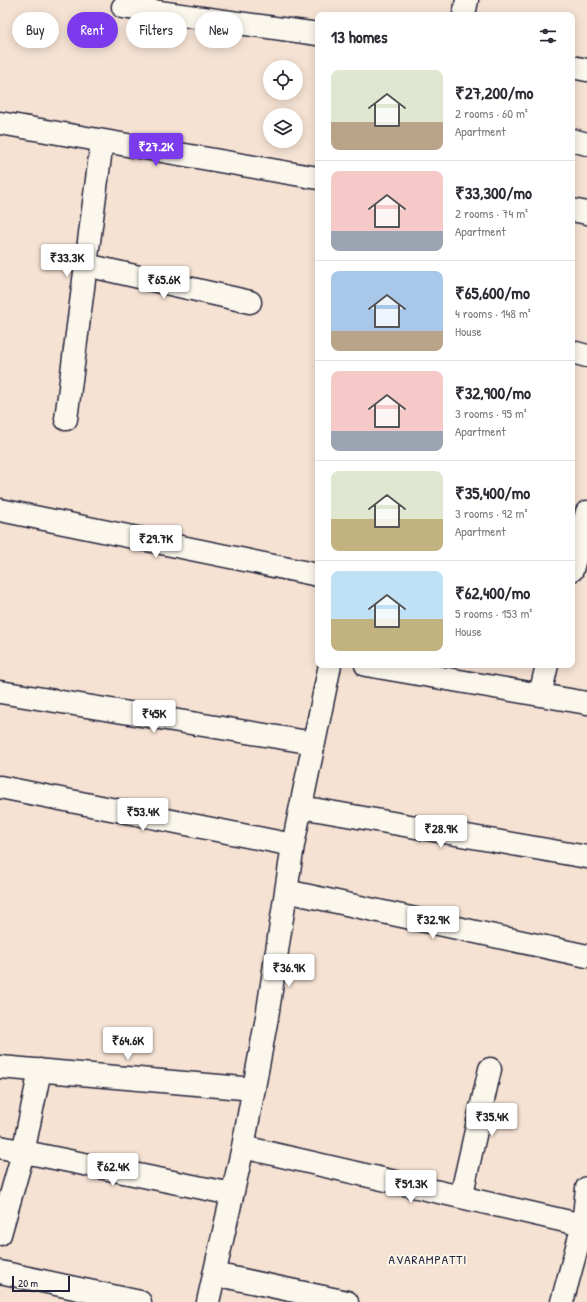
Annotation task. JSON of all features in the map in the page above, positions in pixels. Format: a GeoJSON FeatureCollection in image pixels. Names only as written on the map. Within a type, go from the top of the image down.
{"type":"FeatureCollection","features":[{"type":"Feature","properties":{"kind":"street"},"geometry":{"type":"LineString","coordinates":[[465,12],[467,0]]}},
{"type":"Feature","properties":{"kind":"street"},"geometry":{"type":"LineString","coordinates":[[123,7],[315,34]]}},
{"type":"Feature","properties":{"kind":"street"},"geometry":{"type":"LineString","coordinates":[[575,68],[587,70]]}},
{"type":"Feature","properties":{"kind":"street"},"geometry":{"type":"LineString","coordinates":[[0,123],[315,177]]}},
{"type":"Feature","properties":{"kind":"street"},"geometry":{"type":"LineString","coordinates":[[66,419],[102,141]]}},
{"type":"Feature","properties":{"kind":"street"},"geometry":{"type":"LineString","coordinates":[[575,141],[587,144]]}},
{"type":"Feature","properties":{"kind":"street"},"geometry":{"type":"LineString","coordinates":[[575,211],[587,213]]}},
{"type":"Feature","properties":{"kind":"street"},"geometry":{"type":"LineString","coordinates":[[86,265],[250,302]]}},
{"type":"Feature","properties":{"kind":"street"},"geometry":{"type":"LineString","coordinates":[[575,353],[587,356]]}},
{"type":"Feature","properties":{"kind":"street"},"geometry":{"type":"LineString","coordinates":[[0,510],[315,574]]}},
{"type":"Feature","properties":{"kind":"street"},"geometry":{"type":"LineString","coordinates":[[575,560],[585,526]]}},
{"type":"Feature","properties":{"kind":"street"},"geometry":{"type":"LineString","coordinates":[[208,1302],[243,1148],[267,1017],[293,845],[329,668]]}},
{"type":"Feature","properties":{"kind":"street"},"geometry":{"type":"LineString","coordinates":[[384,668],[587,702]]}},
{"type":"Feature","properties":{"kind":"street"},"geometry":{"type":"LineString","coordinates":[[540,694],[546,668]]}},
{"type":"Feature","properties":{"kind":"street"},"geometry":{"type":"LineString","coordinates":[[0,692],[314,743]]}},
{"type":"Feature","properties":{"kind":"street"},"geometry":{"type":"LineString","coordinates":[[0,787],[293,845]]}},
{"type":"Feature","properties":{"kind":"street"},"geometry":{"type":"LineString","coordinates":[[301,807],[587,857]]}},
{"type":"Feature","properties":{"kind":"street"},"geometry":{"type":"LineString","coordinates":[[286,891],[587,956]]}},
{"type":"Feature","properties":{"kind":"street"},"geometry":{"type":"LineString","coordinates":[[0,1066],[254,1089]]}},
{"type":"Feature","properties":{"kind":"street"},"geometry":{"type":"LineString","coordinates":[[0,1234],[23,1152],[40,1070]]}},
{"type":"Feature","properties":{"kind":"street"},"geometry":{"type":"LineString","coordinates":[[461,1197],[490,1070]]}},
{"type":"Feature","properties":{"kind":"street"},"geometry":{"type":"LineString","coordinates":[[0,1147],[232,1194]]}},
{"type":"Feature","properties":{"kind":"street"},"geometry":{"type":"LineString","coordinates":[[243,1148],[585,1226]]}},
{"type":"Feature","properties":{"kind":"street"},"geometry":{"type":"LineString","coordinates":[[562,1302],[585,1226],[587,1188]]}},
{"type":"Feature","properties":{"kind":"street"},"geometry":{"type":"LineString","coordinates":[[0,1272],[140,1302]]}},
{"type":"Feature","properties":{"kind":"street"},"geometry":{"type":"LineString","coordinates":[[214,1274],[347,1302]]}},
{"type":"Feature","properties":{"kind":"district","name":"AVARAMPATTI"},"geometry":{"type":"Point","coordinates":[428,1259]}}]}
